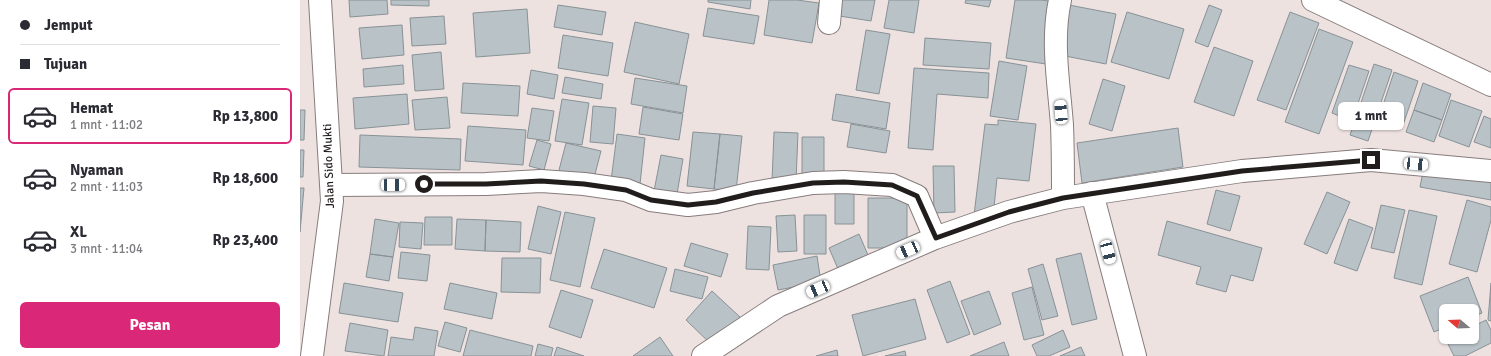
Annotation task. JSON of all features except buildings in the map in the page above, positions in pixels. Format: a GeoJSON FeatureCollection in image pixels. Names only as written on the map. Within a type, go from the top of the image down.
{"type":"FeatureCollection","features":[{"type":"Feature","properties":{"kind":"street","name":"Jalan Sido Mukti"},"geometry":{"type":"LineString","coordinates":[[312,356],[332,201],[320,0]]}},
{"type":"Feature","properties":{"kind":"street"},"geometry":{"type":"LineString","coordinates":[[829,23],[832,0]]}},
{"type":"Feature","properties":{"kind":"street"},"geometry":{"type":"LineString","coordinates":[[1060,0],[1057,15],[1056,53],[1062,127],[1063,198]]}},
{"type":"Feature","properties":{"kind":"street"},"geometry":{"type":"LineString","coordinates":[[1313,0],[1491,85]]}},
{"type":"Feature","properties":{"kind":"street"},"geometry":{"type":"LineString","coordinates":[[703,356],[778,306],[936,238],[1009,212],[1063,198],[1242,171],[1371,160],[1491,171]]}},
{"type":"Feature","properties":{"kind":"street"},"geometry":{"type":"LineString","coordinates":[[332,185],[486,184],[541,181],[584,184],[626,190],[651,200],[688,205],[716,202],[753,193],[813,183],[844,182],[892,185],[917,196],[936,238]]}},
{"type":"Feature","properties":{"kind":"street"},"geometry":{"type":"LineString","coordinates":[[1092,193],[1135,356]]}},
{"type":"Feature","properties":{"kind":"route"},"geometry":{"type":"LineString","coordinates":[[424,184],[486,184],[541,181],[584,184],[626,190],[651,200],[688,205],[716,202],[773,189],[813,183],[844,182],[892,185],[917,196],[936,238],[1009,212],[1063,198],[1242,171],[1371,160]]}}]}
